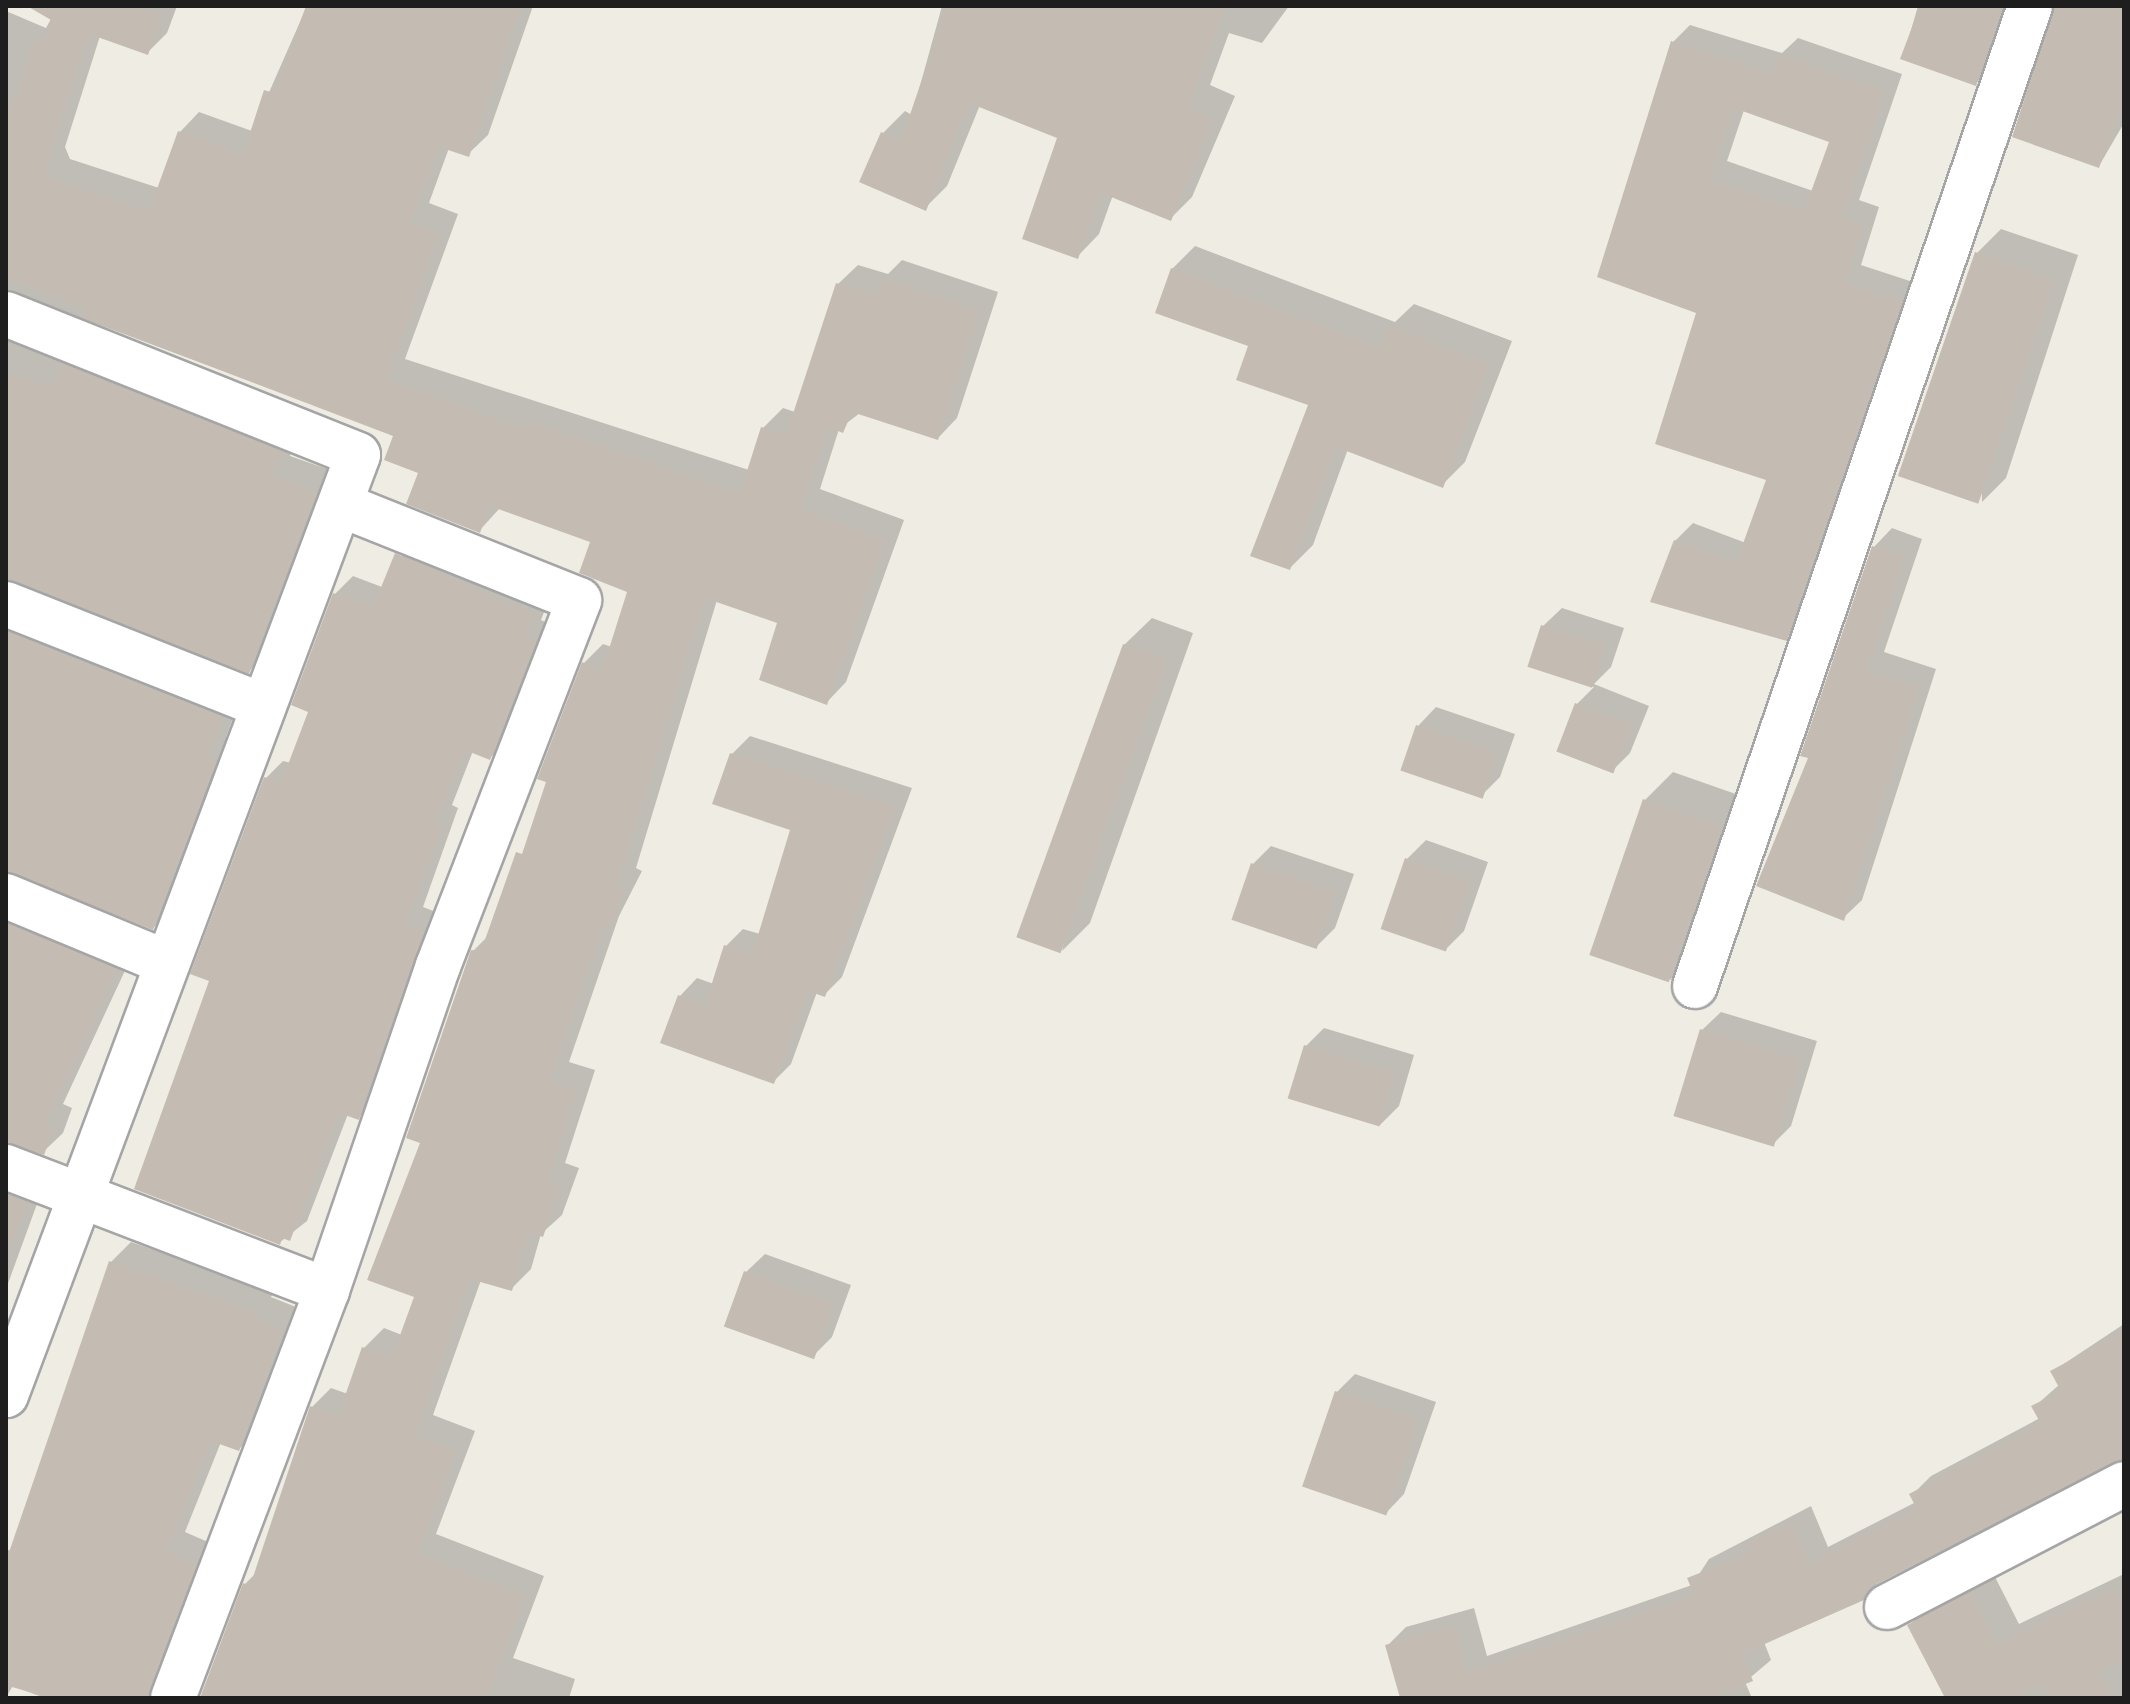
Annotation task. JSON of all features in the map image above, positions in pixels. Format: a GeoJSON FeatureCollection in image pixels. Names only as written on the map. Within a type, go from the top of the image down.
{"type":"FeatureCollection","features":[{"type":"Feature","properties":{"kind":"street"},"geometry":{"type":"LineString","coordinates":[[1695,986],[2030,6]]}},
{"type":"Feature","properties":{"kind":"street"},"geometry":{"type":"LineString","coordinates":[[6,314],[358,455],[165,962],[85,1197],[6,1395]]}},
{"type":"Feature","properties":{"kind":"street"},"geometry":{"type":"LineString","coordinates":[[173,1698],[327,1290],[438,966],[579,600],[341,505]]}},
{"type":"Feature","properties":{"kind":"street"},"geometry":{"type":"LineString","coordinates":[[6,604],[263,706]]}},
{"type":"Feature","properties":{"kind":"street"},"geometry":{"type":"LineString","coordinates":[[6,896],[165,962]]}},
{"type":"Feature","properties":{"kind":"street"},"geometry":{"type":"LineString","coordinates":[[6,1167],[327,1290]]}},
{"type":"Feature","properties":{"kind":"street"},"geometry":{"type":"LineString","coordinates":[[1887,1607],[2124,1484]]}},
{"type":"Feature","properties":{"kind":"building"},"geometry":{"type":"Polygon","coordinates":[[[27,6],[139,6],[162,14],[148,55],[89,34],[46,168],[50,178],[149,211],[178,131],[243,154],[264,90],[274,93],[306,6],[521,6],[469,157],[439,147],[411,223],[439,234],[387,379],[525,429],[528,421],[740,493],[761,427],[786,435],[836,283],[875,296],[881,278],[980,311],[938,440],[852,412],[843,433],[828,427],[801,509],[886,540],[827,705],[759,680],[777,623],[705,598],[617,888],[624,891],[611,926],[604,924],[550,1081],[577,1090],[547,1183],[560,1188],[543,1237],[529,1232],[512,1291],[470,1279],[415,1435],[457,1451],[418,1553],[526,1595],[487,1698],[200,1698],[243,1583],[250,1586],[310,1406],[338,1416],[362,1347],[392,1357],[414,1297],[367,1280],[420,1143],[406,1138],[471,950],[481,951],[516,852],[522,854],[546,782],[537,779],[582,662],[602,671],[627,592],[579,573],[590,542],[490,506],[480,533],[406,504],[418,473],[384,460],[393,436],[81,317],[85,308],[6,278],[6,98],[14,101],[35,37],[44,40],[51,20],[27,6]]]}},
{"type":"Feature","properties":{"kind":"building"},"geometry":{"type":"Polygon","coordinates":[[[947,6],[1226,6],[1189,107],[1214,118],[1171,221],[1101,193],[1078,259],[1022,239],[1057,138],[969,103],[926,211],[859,182],[881,132],[901,141],[947,6]]]}},
{"type":"Feature","properties":{"kind":"building"},"geometry":{"type":"Polygon","coordinates":[[[1920,6],[2004,6],[1976,86],[1900,59],[1920,6]]]}},
{"type":"Feature","properties":{"kind":"building"},"geometry":{"type":"Polygon","coordinates":[[[2054,6],[2124,6],[2124,98],[2099,168],[2012,137],[2054,6]]]}},
{"type":"Feature","properties":{"kind":"building"},"geometry":{"type":"Polygon","coordinates":[[[1671,41],[1771,73],[1778,54],[1886,92],[1842,218],[1863,224],[1845,283],[1903,301],[1787,641],[1650,602],[1674,540],[1736,563],[1766,480],[1655,444],[1696,313],[1597,277],[1671,41]],[[1734,108],[1710,179],[1804,211],[1829,142],[1734,108]]]}},
{"type":"Feature","properties":{"kind":"building"},"geometry":{"type":"Polygon","coordinates":[[[1975,252],[2055,280],[1978,504],[1898,476],[1975,252]]]}},
{"type":"Feature","properties":{"kind":"building"},"geometry":{"type":"Polygon","coordinates":[[[1171,268],[1381,348],[1389,325],[1490,364],[1443,488],[1336,447],[1290,570],[1250,556],[1308,405],[1236,380],[1248,346],[1155,313],[1171,268]]]}},
{"type":"Feature","properties":{"kind":"building"},"geometry":{"type":"Polygon","coordinates":[[[62,364],[281,451],[272,475],[317,492],[249,674],[6,580],[6,374],[53,386],[62,364]]]}},
{"type":"Feature","properties":{"kind":"building"},"geometry":{"type":"Polygon","coordinates":[[[1872,546],[1905,557],[1867,670],[1919,688],[1844,921],[1756,886],[1808,758],[1800,756],[1872,546]]]}},
{"type":"Feature","properties":{"kind":"building"},"geometry":{"type":"Polygon","coordinates":[[[395,553],[534,614],[525,638],[536,643],[490,760],[465,750],[435,823],[442,825],[406,925],[424,932],[359,1120],[339,1113],[290,1241],[282,1238],[280,1245],[134,1189],[209,981],[190,974],[264,777],[281,783],[308,712],[291,705],[333,593],[373,607],[395,553]]]}},
{"type":"Feature","properties":{"kind":"building"},"geometry":{"type":"Polygon","coordinates":[[[1541,625],[1606,646],[1592,688],[1527,667],[1541,625]]]}},
{"type":"Feature","properties":{"kind":"building"},"geometry":{"type":"Polygon","coordinates":[[[6,631],[223,717],[208,757],[217,760],[153,930],[6,872],[6,631]]]}},
{"type":"Feature","properties":{"kind":"building"},"geometry":{"type":"Polygon","coordinates":[[[1123,644],[1167,660],[1060,953],[1016,937],[1123,644]]]}},
{"type":"Feature","properties":{"kind":"building"},"geometry":{"type":"Polygon","coordinates":[[[1575,703],[1632,725],[1613,773],[1556,752],[1575,703]]]}},
{"type":"Feature","properties":{"kind":"building"},"geometry":{"type":"Polygon","coordinates":[[[1416,725],[1498,753],[1483,799],[1400,770],[1416,725]]]}},
{"type":"Feature","properties":{"kind":"building"},"geometry":{"type":"Polygon","coordinates":[[[730,753],[896,806],[825,997],[808,991],[774,1084],[660,1043],[678,995],[705,1005],[724,945],[752,955],[790,830],[712,804],[730,753]]]}},
{"type":"Feature","properties":{"kind":"building"},"geometry":{"type":"Polygon","coordinates":[[[1643,799],[1722,826],[1669,982],[1589,955],[1643,799]]]}},
{"type":"Feature","properties":{"kind":"building"},"geometry":{"type":"Polygon","coordinates":[[[1405,858],[1470,880],[1446,951],[1381,929],[1405,858]]]}},
{"type":"Feature","properties":{"kind":"building"},"geometry":{"type":"Polygon","coordinates":[[[1251,863],[1336,892],[1317,949],[1231,920],[1251,863]]]}},
{"type":"Feature","properties":{"kind":"building"},"geometry":{"type":"Polygon","coordinates":[[[6,923],[117,969],[45,1124],[54,1128],[44,1155],[6,1143],[6,923]]]}},
{"type":"Feature","properties":{"kind":"building"},"geometry":{"type":"Polygon","coordinates":[[[1700,1029],[1800,1060],[1774,1147],[1673,1116],[1700,1029]]]}},
{"type":"Feature","properties":{"kind":"building"},"geometry":{"type":"Polygon","coordinates":[[[1304,1045],[1396,1073],[1379,1127],[1288,1099],[1304,1045]]]}},
{"type":"Feature","properties":{"kind":"building"},"geometry":{"type":"Polygon","coordinates":[[[6,1194],[27,1202],[11,1245],[6,1244],[6,1194]]]}},
{"type":"Feature","properties":{"kind":"building"},"geometry":{"type":"Polygon","coordinates":[[[109,1261],[255,1311],[253,1317],[283,1329],[239,1451],[211,1441],[167,1552],[197,1564],[149,1698],[45,1698],[6,1684],[6,1561],[109,1261]]]}},
{"type":"Feature","properties":{"kind":"building"},"geometry":{"type":"Polygon","coordinates":[[[744,1271],[834,1304],[814,1359],[724,1326],[744,1271]]]}},
{"type":"Feature","properties":{"kind":"building"},"geometry":{"type":"Polygon","coordinates":[[[2124,1332],[2124,1459],[1875,1585],[1864,1600],[1742,1654],[1753,1681],[1711,1698],[1400,1698],[1385,1645],[1455,1626],[1468,1673],[1694,1595],[1687,1578],[1751,1553],[1747,1542],[1792,1524],[1809,1564],[1917,1509],[1909,1494],[2041,1424],[2031,1406],[2061,1391],[2050,1371],[2124,1332]]]}},
{"type":"Feature","properties":{"kind":"building"},"geometry":{"type":"Polygon","coordinates":[[[1335,1391],[1419,1420],[1386,1515],[1302,1486],[1335,1391]]]}},
{"type":"Feature","properties":{"kind":"building"},"geometry":{"type":"Polygon","coordinates":[[[2113,1589],[2124,1612],[2124,1660],[2099,1671],[2112,1698],[2050,1698],[2043,1684],[2015,1698],[1945,1698],[1907,1625],[1970,1592],[1996,1644],[2113,1589]]]}}]}
